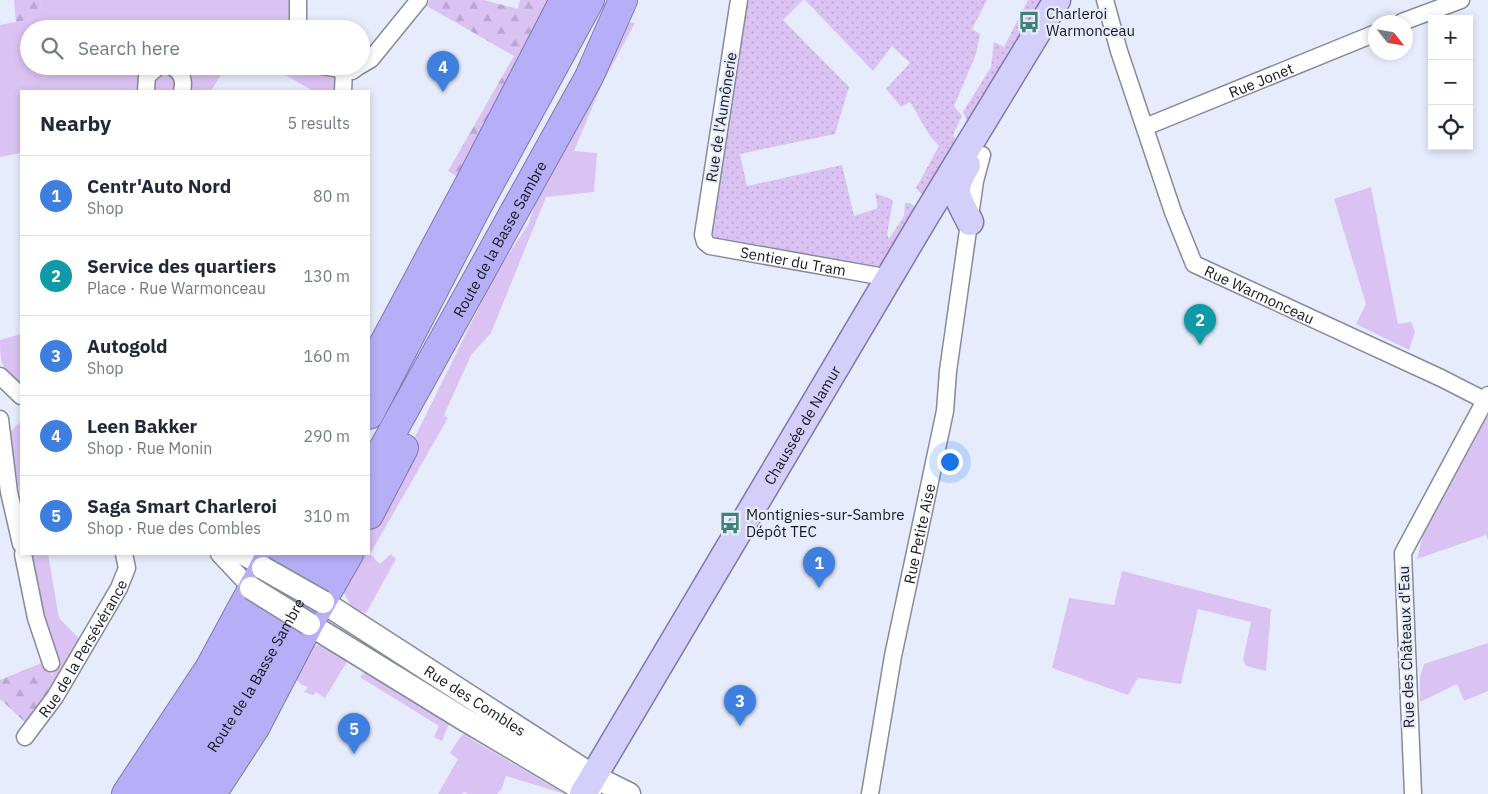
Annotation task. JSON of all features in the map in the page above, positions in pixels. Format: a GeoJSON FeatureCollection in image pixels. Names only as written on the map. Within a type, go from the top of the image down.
{"type":"FeatureCollection","features":[{"type":"Feature","properties":{"kind":"highway"},"geometry":{"type":"LineString","coordinates":[[370,369],[564,0]]}},
{"type":"Feature","properties":{"kind":"highway"},"geometry":{"type":"LineString","coordinates":[[547,34],[573,0]]}},
{"type":"Feature","properties":{"kind":"highway","name":"Route de la Basse Sambre"},"geometry":{"type":"LineString","coordinates":[[370,413],[477,206],[590,0]]}},
{"type":"Feature","properties":{"kind":"highway","name":"Route de la Basse Sambre"},"geometry":{"type":"LineString","coordinates":[[370,472],[589,77],[624,0]]}},
{"type":"Feature","properties":{"kind":"highway"},"geometry":{"type":"LineString","coordinates":[[611,30],[635,0]]}},
{"type":"Feature","properties":{"kind":"highway"},"geometry":{"type":"LineString","coordinates":[[477,206],[512,102]]}},
{"type":"Feature","properties":{"kind":"highway"},"geometry":{"type":"LineString","coordinates":[[370,513],[516,236],[548,150]]}},
{"type":"Feature","properties":{"kind":"highway","name":"Route de la Basse Sambre"},"geometry":{"type":"LineString","coordinates":[[154,794],[182,757],[295,555]]}},
{"type":"Feature","properties":{"kind":"highway","name":"Route de la Basse Sambre"},"geometry":{"type":"LineString","coordinates":[[182,794],[248,692],[324,555]]}},
{"type":"Feature","properties":{"kind":"highway"},"geometry":{"type":"LineString","coordinates":[[212,794],[256,728],[348,555]]}},
{"type":"Feature","properties":{"kind":"highway"},"geometry":{"type":"LineString","coordinates":[[126,794],[210,667],[261,570]]}},
{"type":"Feature","properties":{"kind":"main road","name":"Chaussée de Namur"},"geometry":{"type":"LineString","coordinates":[[599,790],[649,715],[982,155],[992,123],[1058,0]]}},
{"type":"Feature","properties":{"kind":"main road","name":"Chaussée de Namur"},"geometry":{"type":"LineString","coordinates":[[957,195],[955,190],[957,181],[1066,0]]}},
{"type":"Feature","properties":{"kind":"main road","name":"Chaussée de Namur"},"geometry":{"type":"LineString","coordinates":[[599,790],[707,586],[890,278],[1075,0]]}},
{"type":"Feature","properties":{"kind":"main road"},"geometry":{"type":"LineString","coordinates":[[957,195],[970,222]]}},
{"type":"Feature","properties":{"kind":"main road","name":"Rue des Combles"},"geometry":{"type":"LineString","coordinates":[[261,570],[316,613],[599,790]]}},
{"type":"Feature","properties":{"kind":"main road"},"geometry":{"type":"LineString","coordinates":[[649,715],[659,681],[708,597],[707,586]]}},
{"type":"Feature","properties":{"kind":"street"},"geometry":{"type":"LineString","coordinates":[[298,0],[298,20]]}},
{"type":"Feature","properties":{"kind":"street"},"geometry":{"type":"LineString","coordinates":[[370,60],[419,0]]}},
{"type":"Feature","properties":{"kind":"street","name":"Rue de l'Aumônerie"},"geometry":{"type":"LineString","coordinates":[[703,235],[739,0]]}},
{"type":"Feature","properties":{"kind":"street"},"geometry":{"type":"LineString","coordinates":[[1413,18],[1462,0]]}},
{"type":"Feature","properties":{"kind":"street","name":"Rue Warmonceau"},"geometry":{"type":"LineString","coordinates":[[1105,3],[1119,51],[1173,212],[1194,264],[1486,399]]}},
{"type":"Feature","properties":{"kind":"street","name":"Rue Jonet"},"geometry":{"type":"LineString","coordinates":[[1145,127],[1368,35]]}},
{"type":"Feature","properties":{"kind":"street"},"geometry":{"type":"LineString","coordinates":[[146,90],[148,75]]}},
{"type":"Feature","properties":{"kind":"street"},"geometry":{"type":"LineString","coordinates":[[180,75],[182,90]]}},
{"type":"Feature","properties":{"kind":"street"},"geometry":{"type":"LineString","coordinates":[[344,90],[351,75]]}},
{"type":"Feature","properties":{"kind":"street","name":"Rue Petite Aise"},"geometry":{"type":"LineString","coordinates":[[870,794],[893,656],[943,420],[948,371],[975,181],[982,155]]}},
{"type":"Feature","properties":{"kind":"street","name":"Sentier du Tram"},"geometry":{"type":"LineString","coordinates":[[703,235],[705,242],[710,246],[890,278]]}},
{"type":"Feature","properties":{"kind":"street"},"geometry":{"type":"LineString","coordinates":[[0,376],[20,395]]}},
{"type":"Feature","properties":{"kind":"street","name":"Rue des Châteaux d'Eau"},"geometry":{"type":"LineString","coordinates":[[1412,794],[1402,553],[1486,399]]}},
{"type":"Feature","properties":{"kind":"street"},"geometry":{"type":"LineString","coordinates":[[0,419],[4,493],[20,541]]}},
{"type":"Feature","properties":{"kind":"street"},"geometry":{"type":"LineString","coordinates":[[24,555],[36,618],[51,663]]}},
{"type":"Feature","properties":{"kind":"street","name":"Rue de la Persévérance"},"geometry":{"type":"LineString","coordinates":[[25,737],[55,698],[119,588],[127,568],[124,555]]}},
{"type":"Feature","properties":{"kind":"street"},"geometry":{"type":"LineString","coordinates":[[222,555],[261,570]]}},
{"type":"Feature","properties":{"kind":"street"},"geometry":{"type":"LineString","coordinates":[[239,555],[261,570]]}},
{"type":"Feature","properties":{"kind":"green space"},"geometry":{"type":"Polygon","coordinates":[[[14,0],[42,0],[36,18],[16,22],[14,0]]]}},
{"type":"Feature","properties":{"kind":"green space"},"geometry":{"type":"Polygon","coordinates":[[[42,0],[298,0],[298,20],[26,20],[36,18],[42,0]]]}},
{"type":"Feature","properties":{"kind":"green space"},"geometry":{"type":"Polygon","coordinates":[[[430,0],[484,0],[518,9],[520,0],[558,0],[464,181],[448,171],[514,56],[427,6],[430,0]]]}},
{"type":"Feature","properties":{"kind":"green space"},"geometry":{"type":"Polygon","coordinates":[[[745,0],[803,0],[783,20],[849,87],[835,134],[740,154],[747,186],[842,165],[854,216],[878,208],[875,193],[893,200],[887,234],[889,239],[904,216],[905,203],[910,203],[918,209],[882,273],[718,243],[714,238],[712,231],[745,0]]]}},
{"type":"Feature","properties":{"kind":"green space"},"geometry":{"type":"Polygon","coordinates":[[[805,0],[987,0],[972,29],[980,34],[976,54],[954,106],[962,116],[953,135],[961,146],[926,199],[916,188],[939,146],[930,136],[910,102],[901,107],[886,89],[910,63],[892,46],[873,71],[805,0]]]}},
{"type":"Feature","properties":{"kind":"green space"},"geometry":{"type":"Polygon","coordinates":[[[1028,0],[1045,0],[970,126],[963,112],[991,67],[994,42],[1004,47],[1028,0]]]}},
{"type":"Feature","properties":{"kind":"green space"},"geometry":{"type":"Polygon","coordinates":[[[20,21],[20,75],[221,75],[212,90],[20,90],[20,153],[0,157],[0,25],[20,21]]]}},
{"type":"Feature","properties":{"kind":"green space"},"geometry":{"type":"Polygon","coordinates":[[[627,22],[635,23],[602,84],[574,151],[597,153],[594,192],[546,197],[491,333],[471,355],[444,415],[448,418],[370,554],[370,528],[495,275],[528,225],[545,174],[627,22]]]}},
{"type":"Feature","properties":{"kind":"green space"},"geometry":{"type":"Polygon","coordinates":[[[285,75],[334,75],[337,77],[339,90],[311,90],[285,75]]]}},
{"type":"Feature","properties":{"kind":"green space"},"geometry":{"type":"Polygon","coordinates":[[[1371,187],[1398,324],[1411,322],[1415,332],[1409,350],[1356,324],[1366,304],[1334,199],[1371,187]]]}},
{"type":"Feature","properties":{"kind":"green space"},"geometry":{"type":"Polygon","coordinates":[[[20,334],[20,387],[4,367],[0,340],[20,334]]]}},
{"type":"Feature","properties":{"kind":"green space"},"geometry":{"type":"Polygon","coordinates":[[[1488,416],[1488,539],[1486,535],[1417,559],[1424,531],[1482,419],[1488,416]]]}},
{"type":"Feature","properties":{"kind":"green space"},"geometry":{"type":"Polygon","coordinates":[[[20,422],[20,494],[9,433],[20,422]]]}},
{"type":"Feature","properties":{"kind":"green space"},"geometry":{"type":"Polygon","coordinates":[[[370,554],[380,564],[391,554],[396,559],[366,613],[353,609],[338,583],[354,555],[370,554]]]}},
{"type":"Feature","properties":{"kind":"green space"},"geometry":{"type":"Polygon","coordinates":[[[31,555],[48,555],[59,618],[80,640],[55,681],[52,676],[59,661],[41,620],[31,555]]]}},
{"type":"Feature","properties":{"kind":"green space"},"geometry":{"type":"Polygon","coordinates":[[[1122,571],[1271,609],[1266,671],[1246,666],[1243,660],[1251,622],[1198,609],[1181,684],[1138,678],[1128,695],[1052,668],[1069,598],[1114,605],[1122,571]]]}},
{"type":"Feature","properties":{"kind":"green space"},"geometry":{"type":"Polygon","coordinates":[[[1488,643],[1488,691],[1464,701],[1457,684],[1420,702],[1420,677],[1424,664],[1488,643]]]}},
{"type":"Feature","properties":{"kind":"green space"},"geometry":{"type":"Polygon","coordinates":[[[316,645],[335,648],[348,660],[325,698],[316,692],[313,695],[304,692],[308,687],[302,685],[292,676],[309,648],[316,645]]]}},
{"type":"Feature","properties":{"kind":"green space"},"geometry":{"type":"Polygon","coordinates":[[[44,662],[55,681],[26,723],[0,699],[0,680],[44,662]]]}},
{"type":"Feature","properties":{"kind":"green space"},"geometry":{"type":"Polygon","coordinates":[[[365,672],[449,724],[442,741],[434,737],[439,726],[360,677],[365,672]]]}},
{"type":"Feature","properties":{"kind":"green space"},"geometry":{"type":"Polygon","coordinates":[[[466,733],[471,739],[565,794],[506,776],[502,788],[497,794],[468,794],[464,792],[462,794],[438,794],[458,759],[450,753],[461,736],[466,733]]]}},
{"type":"Feature","properties":{"kind":"place","name":"Charleroi Warmonceau"},"geometry":{"type":"Point","coordinates":[1029,22]}},
{"type":"Feature","properties":{"kind":"place","name":"Leen Bakker"},"geometry":{"type":"Point","coordinates":[443,92]}},
{"type":"Feature","properties":{"kind":"place","name":"Service des quartiers"},"geometry":{"type":"Point","coordinates":[1200,345]}},
{"type":"Feature","properties":{"kind":"place","name":"Montignies-sur-Sambre Dépôt TEC"},"geometry":{"type":"Point","coordinates":[730,523]}},
{"type":"Feature","properties":{"kind":"place","name":"Centr'Auto Nord"},"geometry":{"type":"Point","coordinates":[819,588]}},
{"type":"Feature","properties":{"kind":"place","name":"Autogold"},"geometry":{"type":"Point","coordinates":[740,726]}},
{"type":"Feature","properties":{"kind":"place","name":"Saga Smart Charleroi"},"geometry":{"type":"Point","coordinates":[354,754]}}]}
